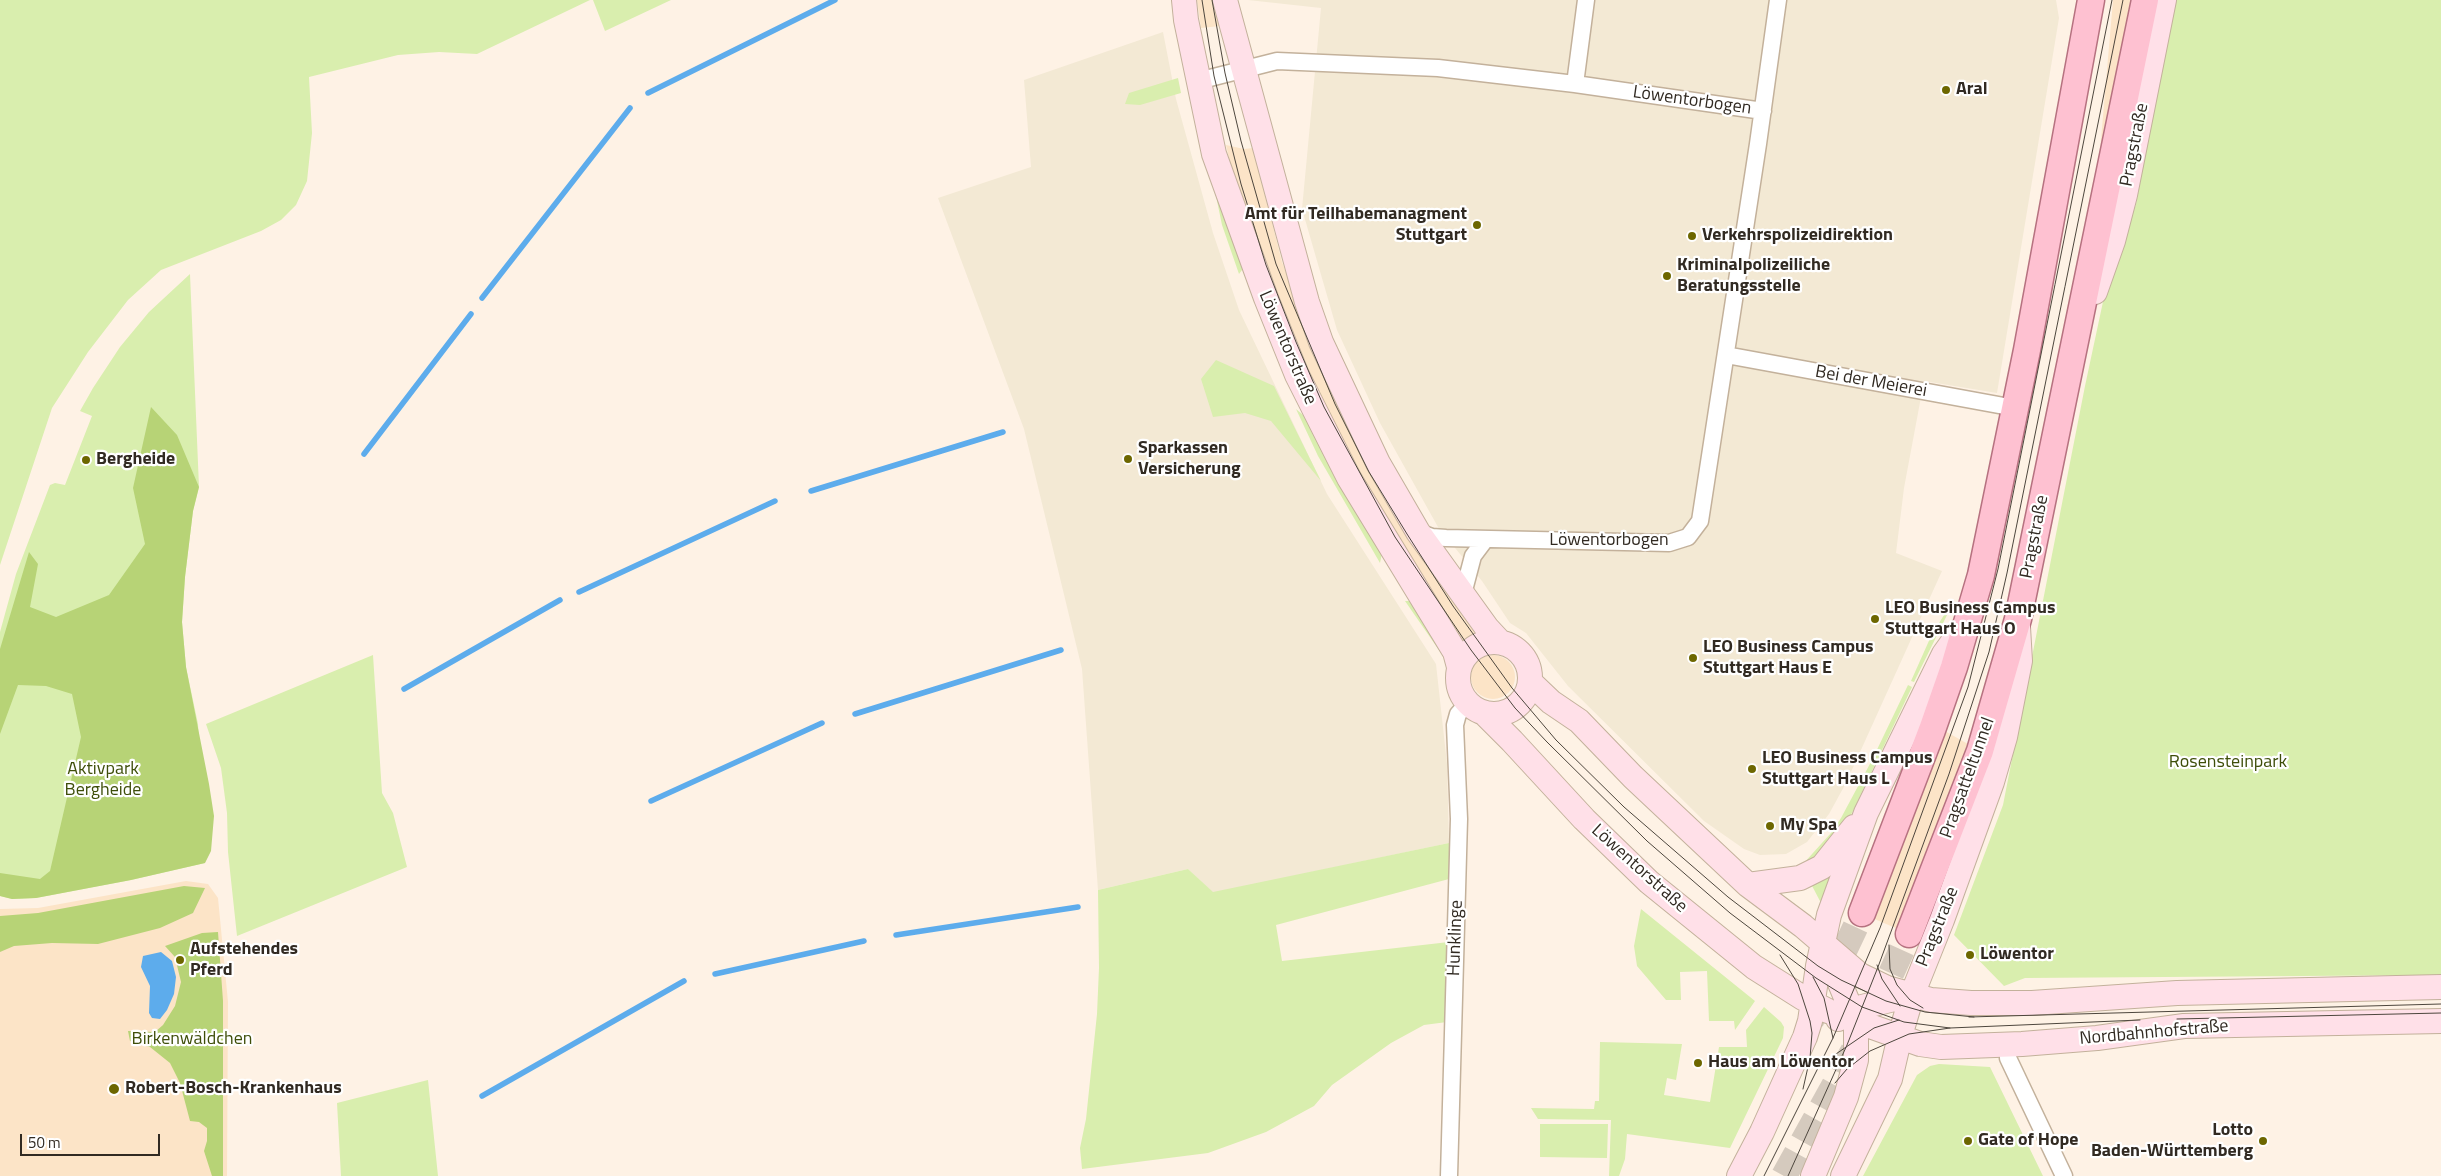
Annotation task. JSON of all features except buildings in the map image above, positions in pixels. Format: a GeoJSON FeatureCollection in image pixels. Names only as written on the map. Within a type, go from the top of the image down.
{"type":"FeatureCollection","features":[{"type":"Feature","properties":{"kind":"main road","name":"Löwentorstraße"},"geometry":{"type":"LineString","coordinates":[[1184,0],[1198,80],[1217,163],[1266,298],[1297,376],[1348,478],[1455,652],[1459,667],[1459,686],[1476,708],[1512,740],[1584,819],[1649,882],[1754,967],[1812,1004],[1850,1017]]}},
{"type":"Feature","properties":{"kind":"main road","name":"Löwentorstraße"},"geometry":{"type":"LineString","coordinates":[[1225,0],[1307,302],[1321,342],[1378,463],[1418,532],[1500,642],[1512,647],[1522,656],[1528,668],[1530,682]]}},
{"type":"Feature","properties":{"kind":"main road"},"geometry":{"type":"LineString","coordinates":[[2077,79],[2078,0]]}},
{"type":"Feature","properties":{"kind":"main road"},"geometry":{"type":"LineString","coordinates":[[1862,913],[1932,730],[1972,607],[1990,534],[2015,408],[2091,0]]}},
{"type":"Feature","properties":{"kind":"main road"},"geometry":{"type":"LineString","coordinates":[[2061,404],[2144,0]]}},
{"type":"Feature","properties":{"kind":"main road","name":"Pragstraße"},"geometry":{"type":"LineString","coordinates":[[1843,1176],[1888,1084],[1912,995],[1977,827],[2001,752],[2020,661],[2018,619],[2061,404],[2126,195],[2164,0]]}},
{"type":"Feature","properties":{"kind":"main road"},"geometry":{"type":"LineString","coordinates":[[1739,1176],[1762,1132],[1805,1037],[1823,943],[1834,900],[1866,813],[1931,680],[1972,607]]}},
{"type":"Feature","properties":{"kind":"main road","name":"Pragsatteltunnel"},"geometry":{"type":"LineString","coordinates":[[1909,934],[1980,751],[2018,619]]}},
{"type":"Feature","properties":{"kind":"main road"},"geometry":{"type":"LineString","coordinates":[[1459,667],[1471,650],[1480,644],[1500,642]]}},
{"type":"Feature","properties":{"kind":"main road"},"geometry":{"type":"LineString","coordinates":[[1476,708],[1500,714],[1515,708],[1527,692],[1530,682],[1545,697],[1579,721],[1640,784],[1748,885],[1823,943],[1834,963],[1850,1017],[1856,1060],[1850,1084],[1830,1140],[1813,1176]]}},
{"type":"Feature","properties":{"kind":"main road"},"geometry":{"type":"LineString","coordinates":[[1748,885],[1800,878],[1822,867],[1866,813]]}},
{"type":"Feature","properties":{"kind":"main road","name":"Nordbahnhofstraße"},"geometry":{"type":"LineString","coordinates":[[1823,943],[1860,976],[1887,988],[1949,1003],[2032,1003],[2177,993],[2441,987]]}},
{"type":"Feature","properties":{"kind":"main road"},"geometry":{"type":"LineString","coordinates":[[1805,1037],[1850,1017],[1912,995]]}},
{"type":"Feature","properties":{"kind":"main road","name":"Nordbahnhofstraße"},"geometry":{"type":"LineString","coordinates":[[1850,1017],[1920,1044],[1941,1047],[2097,1038],[2184,1026],[2441,1022]]}},
{"type":"Feature","properties":{"kind":"street"},"geometry":{"type":"LineString","coordinates":[[1575,84],[1586,0]]}},
{"type":"Feature","properties":{"kind":"street"},"geometry":{"type":"LineString","coordinates":[[1763,111],[1778,0]]}},
{"type":"Feature","properties":{"kind":"street","name":"Löwentorbogen"},"geometry":{"type":"LineString","coordinates":[[1198,80],[1278,61],[1428,67],[1575,84],[1763,111],[1700,521],[1688,537],[1669,544],[1440,538],[1418,532]]}},
{"type":"Feature","properties":{"kind":"street","name":"Bei der Meierei"},"geometry":{"type":"LineString","coordinates":[[1726,355],[2015,408]]}},
{"type":"Feature","properties":{"kind":"street"},"geometry":{"type":"LineString","coordinates":[[1463,594],[1473,556],[1485,540]]}},
{"type":"Feature","properties":{"kind":"street","name":"Hunklinge"},"geometry":{"type":"LineString","coordinates":[[1449,1176],[1459,819],[1456,725],[1458,714],[1476,708]]}},
{"type":"Feature","properties":{"kind":"street"},"geometry":{"type":"LineString","coordinates":[[2008,1044],[2008,1058],[2064,1176]]}},
{"type":"Feature","properties":{"kind":"shaded area"},"geometry":{"type":"Polygon","coordinates":[[[1197,0],[1216,0],[1220,26],[1201,28],[1197,0]]]}},
{"type":"Feature","properties":{"kind":"shaded area"},"geometry":{"type":"Polygon","coordinates":[[[1248,0],[2056,0],[2059,18],[1997,393],[1924,381],[1904,488],[1896,553],[1942,571],[1846,783],[1829,814],[1807,842],[1786,854],[1760,855],[1744,849],[1704,821],[1568,686],[1526,633],[1510,623],[1482,581],[1438,527],[1380,423],[1337,330],[1302,209],[1321,8],[1248,0]]]}},
{"type":"Feature","properties":{"kind":"shaded area"},"geometry":{"type":"Polygon","coordinates":[[[2113,0],[2132,0],[2099,163],[2113,0]]]}},
{"type":"Feature","properties":{"kind":"shaded area"},"geometry":{"type":"Polygon","coordinates":[[[1163,32],[1176,99],[1213,233],[1239,310],[1327,494],[1436,664],[1447,764],[1449,843],[1213,893],[1188,869],[1098,890],[1082,669],[1024,429],[938,198],[1031,167],[1024,80],[1163,32]]]}},
{"type":"Feature","properties":{"kind":"shaded area"},"geometry":{"type":"Polygon","coordinates":[[[1226,145],[1244,149],[1253,148],[1282,262],[1310,337],[1484,635],[1475,637],[1460,649],[1320,411],[1224,160],[1229,158],[1226,145]]]}},
{"type":"Feature","properties":{"kind":"shaded area"},"geometry":{"type":"Polygon","coordinates":[[[1493,655],[1505,659],[1511,665],[1515,677],[1511,689],[1505,695],[1493,699],[1481,695],[1475,689],[1471,677],[1475,665],[1481,659],[1493,655]]]}},
{"type":"Feature","properties":{"kind":"shaded area"},"geometry":{"type":"Polygon","coordinates":[[[1943,730],[1968,744],[1898,929],[1872,918],[1943,730]]]}},
{"type":"Feature","properties":{"kind":"shaded area","name":"Robert-Bosch-Krankenhaus"},"geometry":{"type":"Polygon","coordinates":[[[186,881],[208,884],[218,898],[228,1002],[227,1176],[0,1176],[0,909],[38,908],[186,881]]]}},
{"type":"Feature","properties":{"kind":"shaded area"},"geometry":{"type":"Polygon","coordinates":[[[1793,1154],[1800,1157],[1792,1176],[1783,1176],[1793,1154]]]}},
{"type":"Feature","properties":{"kind":"green space"},"geometry":{"type":"Polygon","coordinates":[[[0,0],[590,0],[477,54],[439,52],[398,55],[309,77],[312,133],[307,181],[296,205],[281,220],[261,231],[161,270],[128,300],[88,352],[52,408],[0,565],[0,0]]]}},
{"type":"Feature","properties":{"kind":"green space"},"geometry":{"type":"Polygon","coordinates":[[[593,0],[671,0],[605,31],[593,0]]]}},
{"type":"Feature","properties":{"kind":"green space","name":"Rosensteinpark"},"geometry":{"type":"Polygon","coordinates":[[[2175,0],[2441,0],[2441,975],[2025,978],[2004,986],[1954,935],[2003,805],[2104,297],[2136,204],[2175,0]]]}},
{"type":"Feature","properties":{"kind":"green space"},"geometry":{"type":"Polygon","coordinates":[[[1178,78],[1181,93],[1140,105],[1125,104],[1129,93],[1178,78]]]}},
{"type":"Feature","properties":{"kind":"green space"},"geometry":{"type":"Polygon","coordinates":[[[1218,193],[1245,266],[1239,274],[1222,225],[1216,196],[1218,193]]]}},
{"type":"Feature","properties":{"kind":"green space","name":"Aktivpark Bergheide"},"geometry":{"type":"Polygon","coordinates":[[[190,274],[199,487],[193,511],[182,622],[186,667],[198,724],[205,863],[131,880],[36,898],[12,899],[0,896],[0,632],[16,574],[50,485],[55,483],[65,485],[92,416],[80,411],[93,388],[120,347],[149,312],[190,274]]]}},
{"type":"Feature","properties":{"kind":"green space"},"geometry":{"type":"Polygon","coordinates":[[[1216,360],[1274,386],[1321,481],[1271,421],[1245,413],[1213,417],[1201,379],[1216,360]]]}},
{"type":"Feature","properties":{"kind":"green space"},"geometry":{"type":"Polygon","coordinates":[[[151,407],[177,435],[199,487],[193,511],[182,622],[186,667],[214,816],[211,851],[205,863],[131,880],[36,898],[12,899],[0,896],[0,873],[40,879],[50,871],[81,737],[72,694],[46,686],[18,685],[0,734],[0,649],[29,552],[38,564],[30,607],[56,617],[109,595],[145,544],[133,488],[151,407]]]}},
{"type":"Feature","properties":{"kind":"green space"},"geometry":{"type":"Polygon","coordinates":[[[1296,409],[1309,420],[1382,553],[1380,563],[1318,456],[1296,409]]]}},
{"type":"Feature","properties":{"kind":"green space"},"geometry":{"type":"Polygon","coordinates":[[[1405,601],[1415,601],[1441,638],[1449,668],[1443,656],[1405,601]]]}},
{"type":"Feature","properties":{"kind":"green space"},"geometry":{"type":"Polygon","coordinates":[[[1946,612],[1948,613],[1914,682],[1911,681],[1932,634],[1946,612]]]}},
{"type":"Feature","properties":{"kind":"green space"},"geometry":{"type":"Polygon","coordinates":[[[373,655],[382,793],[393,813],[407,867],[237,936],[228,852],[227,813],[221,768],[206,724],[373,655]]]}},
{"type":"Feature","properties":{"kind":"green space"},"geometry":{"type":"Polygon","coordinates":[[[1908,685],[1912,687],[1852,813],[1821,856],[1803,864],[1831,833],[1841,818],[1872,760],[1908,685]]]}},
{"type":"Feature","properties":{"kind":"green space"},"geometry":{"type":"Polygon","coordinates":[[[1449,843],[1449,879],[1276,925],[1282,961],[1449,942],[1447,1022],[1424,1025],[1391,1043],[1332,1085],[1314,1106],[1266,1132],[1208,1153],[1082,1169],[1080,1148],[1086,1119],[1097,1014],[1099,968],[1098,890],[1188,869],[1213,892],[1449,843]]]}},
{"type":"Feature","properties":{"kind":"green space"},"geometry":{"type":"Polygon","coordinates":[[[1835,863],[1821,903],[1809,880],[1835,863]]]}},
{"type":"Feature","properties":{"kind":"green space"},"geometry":{"type":"Polygon","coordinates":[[[184,886],[205,888],[193,913],[160,928],[98,944],[52,943],[14,946],[0,952],[0,916],[38,913],[184,886]]]}},
{"type":"Feature","properties":{"kind":"green space"},"geometry":{"type":"Polygon","coordinates":[[[1641,909],[1755,1001],[1735,1030],[1734,1021],[1709,1021],[1707,971],[1680,972],[1681,1000],[1666,1000],[1637,966],[1634,946],[1641,909]]]}},
{"type":"Feature","properties":{"kind":"green space","name":"Birkenwäldchen"},"geometry":{"type":"Polygon","coordinates":[[[218,932],[223,1001],[223,1176],[212,1176],[204,1151],[207,1141],[207,1128],[199,1122],[190,1121],[180,1083],[170,1063],[150,1047],[130,1041],[128,1031],[155,1032],[163,1025],[175,1006],[181,982],[175,957],[165,946],[202,933],[218,932]]]}},
{"type":"Feature","properties":{"kind":"green space"},"geometry":{"type":"Polygon","coordinates":[[[1764,1007],[1781,1022],[1784,1027],[1783,1038],[1730,1148],[1627,1134],[1625,1159],[1619,1176],[1609,1176],[1611,1120],[1538,1119],[1531,1108],[1594,1109],[1595,1101],[1599,1101],[1600,1042],[1682,1044],[1676,1080],[1667,1078],[1664,1095],[1710,1102],[1719,1047],[1747,1047],[1746,1030],[1764,1007]]]}},
{"type":"Feature","properties":{"kind":"green space"},"geometry":{"type":"Polygon","coordinates":[[[1939,1064],[1990,1067],[2043,1176],[1863,1176],[1917,1075],[1930,1066],[1939,1064]]]}},
{"type":"Feature","properties":{"kind":"green space"},"geometry":{"type":"Polygon","coordinates":[[[428,1080],[438,1176],[341,1176],[337,1103],[428,1080]]]}},
{"type":"Feature","properties":{"kind":"green space"},"geometry":{"type":"Polygon","coordinates":[[[1540,1124],[1608,1124],[1607,1158],[1540,1157],[1540,1124]]]}},
{"type":"Feature","properties":{"kind":"water"},"geometry":{"type":"Polygon","coordinates":[[[161,952],[172,961],[176,977],[174,994],[167,1010],[160,1019],[152,1018],[149,1013],[150,986],[141,967],[143,956],[161,952]]]}},
{"type":"Feature","properties":{"kind":"waterway"},"geometry":{"type":"LineString","coordinates":[[648,93],[835,0]]}},
{"type":"Feature","properties":{"kind":"waterway"},"geometry":{"type":"LineString","coordinates":[[482,298],[630,108]]}},
{"type":"Feature","properties":{"kind":"waterway"},"geometry":{"type":"LineString","coordinates":[[364,454],[471,314]]}},
{"type":"Feature","properties":{"kind":"waterway"},"geometry":{"type":"LineString","coordinates":[[811,491],[1003,432]]}},
{"type":"Feature","properties":{"kind":"waterway"},"geometry":{"type":"LineString","coordinates":[[579,592],[775,501]]}},
{"type":"Feature","properties":{"kind":"waterway"},"geometry":{"type":"LineString","coordinates":[[404,689],[560,600]]}},
{"type":"Feature","properties":{"kind":"waterway"},"geometry":{"type":"LineString","coordinates":[[855,714],[1061,650]]}},
{"type":"Feature","properties":{"kind":"waterway"},"geometry":{"type":"LineString","coordinates":[[651,801],[822,723]]}},
{"type":"Feature","properties":{"kind":"waterway"},"geometry":{"type":"LineString","coordinates":[[896,935],[1078,907]]}},
{"type":"Feature","properties":{"kind":"waterway"},"geometry":{"type":"LineString","coordinates":[[715,974],[864,941]]}},
{"type":"Feature","properties":{"kind":"waterway"},"geometry":{"type":"LineString","coordinates":[[482,1096],[684,981]]}},
{"type":"Feature","properties":{"kind":"tunnel"},"geometry":{"type":"LineString","coordinates":[[1811,1021],[1862,913]]}},
{"type":"Feature","properties":{"kind":"tunnel"},"geometry":{"type":"LineString","coordinates":[[1875,1009],[1909,934]]}},
{"type":"Feature","properties":{"kind":"tunnel"},"geometry":{"type":"LineString","coordinates":[[1784,1176],[1856,1046]]}},
{"type":"Feature","properties":{"kind":"tram line"},"geometry":{"type":"LineString","coordinates":[[1202,0],[1214,76],[1241,184],[1266,265],[1296,342],[1324,407],[1395,537],[1471,650],[1515,708],[1547,742],[1647,841],[1730,913],[1816,978],[1862,1007],[1904,1022],[1950,1028]]}},
{"type":"Feature","properties":{"kind":"tram line"},"geometry":{"type":"LineString","coordinates":[[1212,0],[1225,73],[1241,141],[1276,264],[1335,404],[1369,472],[1407,534],[1453,606],[1512,688],[1556,740],[1624,807],[1728,897],[1818,966],[1841,980],[1886,1001],[1925,1012],[1974,1017]]}},
{"type":"Feature","properties":{"kind":"tram line"},"geometry":{"type":"LineString","coordinates":[[1764,1176],[1833,1038],[1880,928],[1968,687],[1998,569],[2112,0]]}},
{"type":"Feature","properties":{"kind":"tram line"},"geometry":{"type":"LineString","coordinates":[[1788,1176],[1847,1045],[1878,967],[1949,774],[1989,652],[2007,573],[2123,0]]}},
{"type":"Feature","properties":{"kind":"tram line"},"geometry":{"type":"LineString","coordinates":[[1889,945],[1890,969],[1897,985],[1910,1000],[1923,1008]]}},
{"type":"Feature","properties":{"kind":"tram line"},"geometry":{"type":"LineString","coordinates":[[1780,955],[1798,984],[1810,1021],[1812,1033],[1810,1058],[1803,1089]]}},
{"type":"Feature","properties":{"kind":"tram line"},"geometry":{"type":"LineString","coordinates":[[1877,965],[1882,979],[1900,1006]]}},
{"type":"Feature","properties":{"kind":"tram line"},"geometry":{"type":"LineString","coordinates":[[1813,977],[1824,998],[1833,1038]]}},
{"type":"Feature","properties":{"kind":"tram line"},"geometry":{"type":"LineString","coordinates":[[1969,1017],[2441,1004]]}},
{"type":"Feature","properties":{"kind":"tram line"},"geometry":{"type":"LineString","coordinates":[[2177,1019],[2441,1013]]}},
{"type":"Feature","properties":{"kind":"tram line"},"geometry":{"type":"LineString","coordinates":[[1825,1067],[1833,1056],[1874,1028],[1899,1020]]}},
{"type":"Feature","properties":{"kind":"tram line"},"geometry":{"type":"LineString","coordinates":[[1835,1083],[1847,1069],[1870,1051],[1909,1034],[1950,1028],[2140,1020]]}},
{"type":"Feature","properties":{"kind":"place","name":"Aral"},"geometry":{"type":"Point","coordinates":[1946,90]}},
{"type":"Feature","properties":{"kind":"place","name":"Amt für Teilhabemanagment Stuttgart"},"geometry":{"type":"Point","coordinates":[1477,225]}},
{"type":"Feature","properties":{"kind":"place","name":"Verkehrspolizeidirektion"},"geometry":{"type":"Point","coordinates":[1692,236]}},
{"type":"Feature","properties":{"kind":"place","name":"Kriminalpolizeiliche Beratungsstelle"},"geometry":{"type":"Point","coordinates":[1667,276]}},
{"type":"Feature","properties":{"kind":"place","name":"Sparkassen Versicherung"},"geometry":{"type":"Point","coordinates":[1128,459]}},
{"type":"Feature","properties":{"kind":"place","name":"Bergheide"},"geometry":{"type":"Point","coordinates":[86,460]}},
{"type":"Feature","properties":{"kind":"place","name":"LEO Business Campus Stuttgart Haus O"},"geometry":{"type":"Point","coordinates":[1875,619]}},
{"type":"Feature","properties":{"kind":"place","name":"LEO Business Campus Stuttgart Haus E"},"geometry":{"type":"Point","coordinates":[1693,658]}},
{"type":"Feature","properties":{"kind":"place","name":"LEO Business Campus Stuttgart Haus L"},"geometry":{"type":"Point","coordinates":[1752,769]}},
{"type":"Feature","properties":{"kind":"place","name":"My Spa"},"geometry":{"type":"Point","coordinates":[1770,826]}},
{"type":"Feature","properties":{"kind":"place","name":"Löwentor"},"geometry":{"type":"Point","coordinates":[1970,955]}},
{"type":"Feature","properties":{"kind":"place","name":"Aufstehendes Pferd"},"geometry":{"type":"Point","coordinates":[180,960]}},
{"type":"Feature","properties":{"kind":"place","name":"Haus am Löwentor"},"geometry":{"type":"Point","coordinates":[1698,1063]}},
{"type":"Feature","properties":{"kind":"place","name":"Robert-Bosch-Krankenhaus"},"geometry":{"type":"Point","coordinates":[114,1089]}},
{"type":"Feature","properties":{"kind":"place","name":"Gate of Hope"},"geometry":{"type":"Point","coordinates":[1968,1141]}},
{"type":"Feature","properties":{"kind":"place","name":"Lotto Baden-Württemberg"},"geometry":{"type":"Point","coordinates":[2263,1141]}}]}
